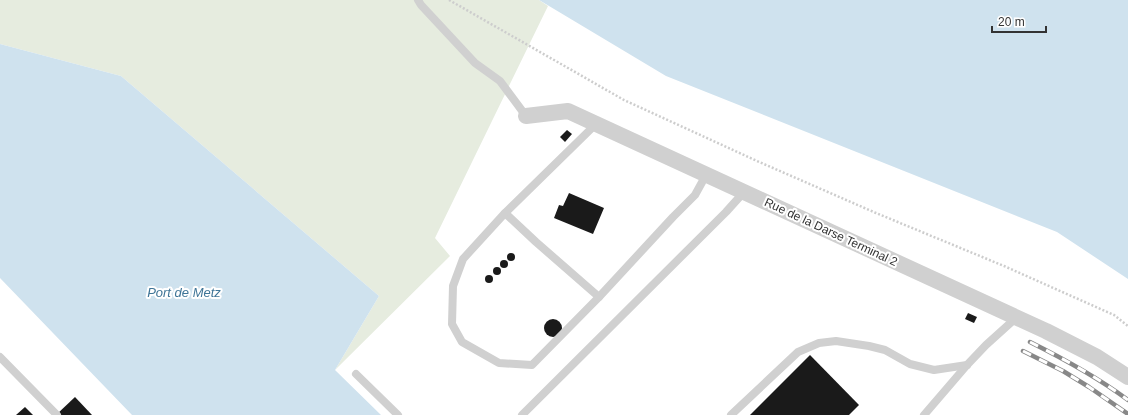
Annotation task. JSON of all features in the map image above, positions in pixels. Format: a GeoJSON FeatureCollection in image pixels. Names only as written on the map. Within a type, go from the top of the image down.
{"type":"FeatureCollection","features":[{"type":"Feature","properties":{"kind":"street","name":"Rue de la Darse Terminal 2"},"geometry":{"type":"LineString","coordinates":[[526,116],[568,111],[1016,318],[1097,357],[1128,377]]}},
{"type":"Feature","properties":{"kind":"lane"},"geometry":{"type":"LineString","coordinates":[[418,0],[475,63],[500,81],[526,116]]}},
{"type":"Feature","properties":{"kind":"lane"},"geometry":{"type":"LineString","coordinates":[[596,124],[505,213],[463,259],[453,286],[452,324],[462,342],[499,363],[532,365],[599,296],[673,216],[695,195],[706,175]]}},
{"type":"Feature","properties":{"kind":"lane"},"geometry":{"type":"LineString","coordinates":[[522,415],[726,212],[744,192]]}},
{"type":"Feature","properties":{"kind":"lane"},"geometry":{"type":"LineString","coordinates":[[505,213],[536,242],[599,296]]}},
{"type":"Feature","properties":{"kind":"lane"},"geometry":{"type":"LineString","coordinates":[[924,415],[967,364],[1016,318]]}},
{"type":"Feature","properties":{"kind":"lane"},"geometry":{"type":"LineString","coordinates":[[731,415],[798,352],[819,343],[836,342],[869,346],[885,350],[910,364],[934,370],[967,364]]}},
{"type":"Feature","properties":{"kind":"lane"},"geometry":{"type":"LineString","coordinates":[[0,357],[57,415]]}},
{"type":"Feature","properties":{"kind":"lane"},"geometry":{"type":"LineString","coordinates":[[356,374],[398,415]]}},
{"type":"Feature","properties":{"kind":"path"},"geometry":{"type":"LineString","coordinates":[[449,0],[624,100],[750,158],[876,213],[1018,272],[1114,315],[1128,326]]}},
{"type":"Feature","properties":{"kind":"shaded area"},"geometry":{"type":"Polygon","coordinates":[[[0,0],[539,0],[548,6],[435,238],[450,256],[335,370],[379,296],[121,76],[0,44],[0,0]]]}},
{"type":"Feature","properties":{"kind":"water"},"geometry":{"type":"Polygon","coordinates":[[[539,0],[1128,0],[1128,279],[1057,232],[666,76],[539,0]]]}},
{"type":"Feature","properties":{"kind":"water","name":"Port de Metz"},"geometry":{"type":"Polygon","coordinates":[[[0,44],[121,76],[379,296],[335,370],[381,415],[132,415],[0,278],[0,44]]]}},
{"type":"Feature","properties":{"kind":"building"},"geometry":{"type":"Polygon","coordinates":[[[567,130],[572,134],[565,142],[560,137],[567,130]]]}},
{"type":"Feature","properties":{"kind":"building"},"geometry":{"type":"Polygon","coordinates":[[[569,193],[604,208],[593,234],[554,218],[559,205],[563,206],[569,193]]]}},
{"type":"Feature","properties":{"kind":"building"},"geometry":{"type":"Polygon","coordinates":[[[511,253],[514,254],[514,260],[511,261],[508,260],[507,257],[508,254],[511,253]]]}},
{"type":"Feature","properties":{"kind":"building"},"geometry":{"type":"Polygon","coordinates":[[[504,260],[507,261],[507,267],[504,268],[501,267],[500,264],[501,261],[504,260]]]}},
{"type":"Feature","properties":{"kind":"building"},"geometry":{"type":"Polygon","coordinates":[[[497,267],[500,268],[500,274],[497,275],[494,274],[493,271],[494,268],[497,267]]]}},
{"type":"Feature","properties":{"kind":"building"},"geometry":{"type":"Polygon","coordinates":[[[489,275],[492,276],[492,282],[489,283],[486,282],[485,279],[486,276],[489,275]]]}},
{"type":"Feature","properties":{"kind":"building"},"geometry":{"type":"Polygon","coordinates":[[[968,313],[977,317],[974,323],[965,319],[968,313]]]}},
{"type":"Feature","properties":{"kind":"building"},"geometry":{"type":"Polygon","coordinates":[[[549,319],[557,319],[562,324],[560,335],[557,337],[549,337],[544,332],[544,324],[549,319]]]}},
{"type":"Feature","properties":{"kind":"building"},"geometry":{"type":"Polygon","coordinates":[[[810,355],[859,405],[849,415],[750,415],[810,355]]]}},
{"type":"Feature","properties":{"kind":"building"},"geometry":{"type":"Polygon","coordinates":[[[75,397],[92,415],[56,415],[75,397]]]}},
{"type":"Feature","properties":{"kind":"building"},"geometry":{"type":"Polygon","coordinates":[[[25,407],[33,415],[16,415],[25,407]]]}},
{"type":"Feature","properties":{"kind":"railway"},"geometry":{"type":"LineString","coordinates":[[1030,342],[1080,369],[1128,400]]}},
{"type":"Feature","properties":{"kind":"railway"},"geometry":{"type":"LineString","coordinates":[[1023,351],[1063,371],[1128,414]]}}]}
